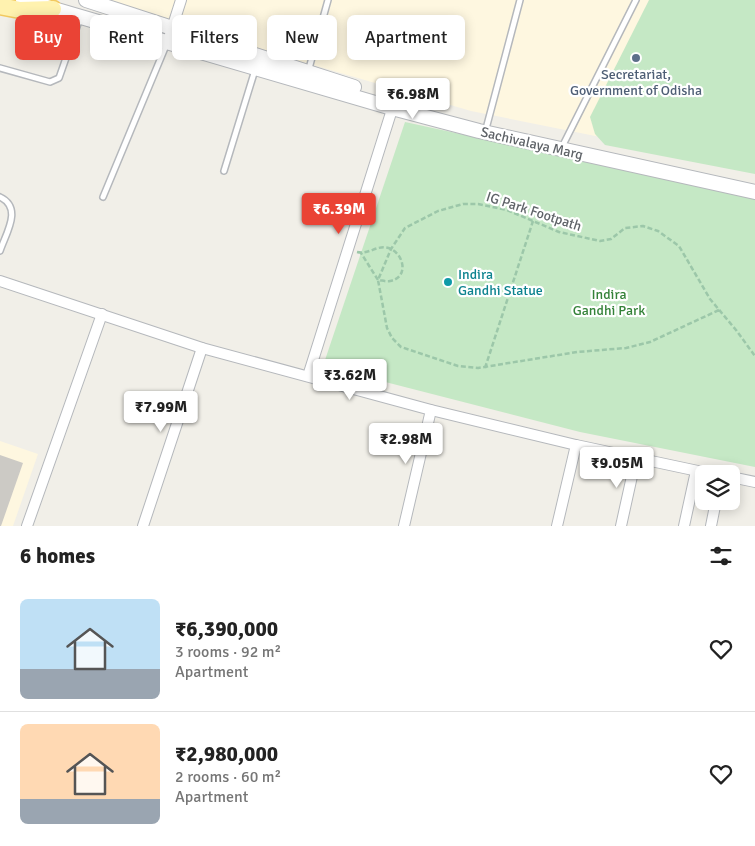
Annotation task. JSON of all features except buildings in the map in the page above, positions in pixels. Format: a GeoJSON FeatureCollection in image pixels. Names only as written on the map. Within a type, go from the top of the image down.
{"type":"FeatureCollection","features":[{"type":"Feature","properties":{"kind":"main road"},"geometry":{"type":"LineString","coordinates":[[0,6],[20,10],[53,9]]}},
{"type":"Feature","properties":{"kind":"street","name":"Sachivalaya Marg"},"geometry":{"type":"LineString","coordinates":[[23,0],[73,15]]}},
{"type":"Feature","properties":{"kind":"street","name":"Sachivalaya Marg"},"geometry":{"type":"LineString","coordinates":[[86,0],[111,4],[170,35],[256,67],[393,104],[563,145],[755,182]]}},
{"type":"Feature","properties":{"kind":"street"},"geometry":{"type":"LineString","coordinates":[[170,35],[181,0]]}},
{"type":"Feature","properties":{"kind":"street","name":"Sachivalaya Marg"},"geometry":{"type":"LineString","coordinates":[[80,17],[170,35],[308,72],[393,104],[479,131],[755,192]]}},
{"type":"Feature","properties":{"kind":"street"},"geometry":{"type":"LineString","coordinates":[[308,376],[393,104]]}},
{"type":"Feature","properties":{"kind":"street"},"geometry":{"type":"LineString","coordinates":[[0,281],[202,348],[432,410],[576,445],[695,471]]}},
{"type":"Feature","properties":{"kind":"street"},"geometry":{"type":"LineString","coordinates":[[27,526],[102,314]]}},
{"type":"Feature","properties":{"kind":"street"},"geometry":{"type":"LineString","coordinates":[[143,526],[202,348]]}},
{"type":"Feature","properties":{"kind":"street"},"geometry":{"type":"LineString","coordinates":[[404,526],[432,410]]}},
{"type":"Feature","properties":{"kind":"street"},"geometry":{"type":"LineString","coordinates":[[558,526],[576,445]]}},
{"type":"Feature","properties":{"kind":"street"},"geometry":{"type":"LineString","coordinates":[[621,526],[636,458]]}},
{"type":"Feature","properties":{"kind":"street"},"geometry":{"type":"LineString","coordinates":[[684,526],[695,476]]}},
{"type":"Feature","properties":{"kind":"street"},"geometry":{"type":"LineString","coordinates":[[740,479],[755,482]]}},
{"type":"Feature","properties":{"kind":"street"},"geometry":{"type":"LineString","coordinates":[[711,526],[714,510]]}},
{"type":"Feature","properties":{"kind":"lane"},"geometry":{"type":"LineString","coordinates":[[308,72],[328,0]]}},
{"type":"Feature","properties":{"kind":"lane"},"geometry":{"type":"LineString","coordinates":[[488,126],[520,0]]}},
{"type":"Feature","properties":{"kind":"lane"},"geometry":{"type":"LineString","coordinates":[[563,145],[636,0]]}},
{"type":"Feature","properties":{"kind":"lane"},"geometry":{"type":"LineString","coordinates":[[103,197],[170,35]]}},
{"type":"Feature","properties":{"kind":"lane"},"geometry":{"type":"LineString","coordinates":[[0,68],[50,82],[59,78],[65,60]]}},
{"type":"Feature","properties":{"kind":"lane"},"geometry":{"type":"LineString","coordinates":[[224,171],[256,67]]}},
{"type":"Feature","properties":{"kind":"lane"},"geometry":{"type":"LineString","coordinates":[[0,196],[11,206],[13,215],[0,251]]}},
{"type":"Feature","properties":{"kind":"path","name":"IG Park Footpath"},"geometry":{"type":"LineString","coordinates":[[378,280],[391,249],[405,228],[413,222],[438,211],[462,204],[478,204],[507,210],[559,232],[600,241],[611,240],[625,228],[634,226],[658,231],[679,246],[710,299],[755,356]]}},
{"type":"Feature","properties":{"kind":"path"},"geometry":{"type":"LineString","coordinates":[[485,368],[533,221]]}},
{"type":"Feature","properties":{"kind":"path"},"geometry":{"type":"LineString","coordinates":[[378,280],[390,281],[401,274],[404,266],[402,259],[391,249],[381,246],[361,253],[378,280],[387,328],[401,348],[458,366],[485,368],[578,352],[626,348],[650,342],[719,310]]}},
{"type":"Feature","properties":{"kind":"shaded area","name":"Secretariat, Government of Odisha"},"geometry":{"type":"Polygon","coordinates":[[[111,0],[755,0],[755,168],[471,111],[296,60],[337,60],[337,15],[267,15],[267,52],[257,49],[257,15],[172,15],[172,23],[162,19],[162,15],[151,15],[111,0]]]}},
{"type":"Feature","properties":{"kind":"shaded area"},"geometry":{"type":"Polygon","coordinates":[[[0,441],[38,454],[13,526],[0,526],[0,441]]]}},
{"type":"Feature","properties":{"kind":"green space","name":"Secretariat, Government of Odisha"},"geometry":{"type":"Polygon","coordinates":[[[649,0],[755,0],[755,174],[605,145],[595,134],[590,117],[649,0]]]}},
{"type":"Feature","properties":{"kind":"green space","name":"Indira Gandhi Park"},"geometry":{"type":"Polygon","coordinates":[[[405,122],[755,198],[755,467],[580,432],[323,366],[405,122]]]}},
{"type":"Feature","properties":{"kind":"place","name":"Secretariat, Government of Odisha"},"geometry":{"type":"Point","coordinates":[636,58]}},
{"type":"Feature","properties":{"kind":"place","name":"Indira Gandhi Statue"},"geometry":{"type":"Point","coordinates":[448,282]}}]}
